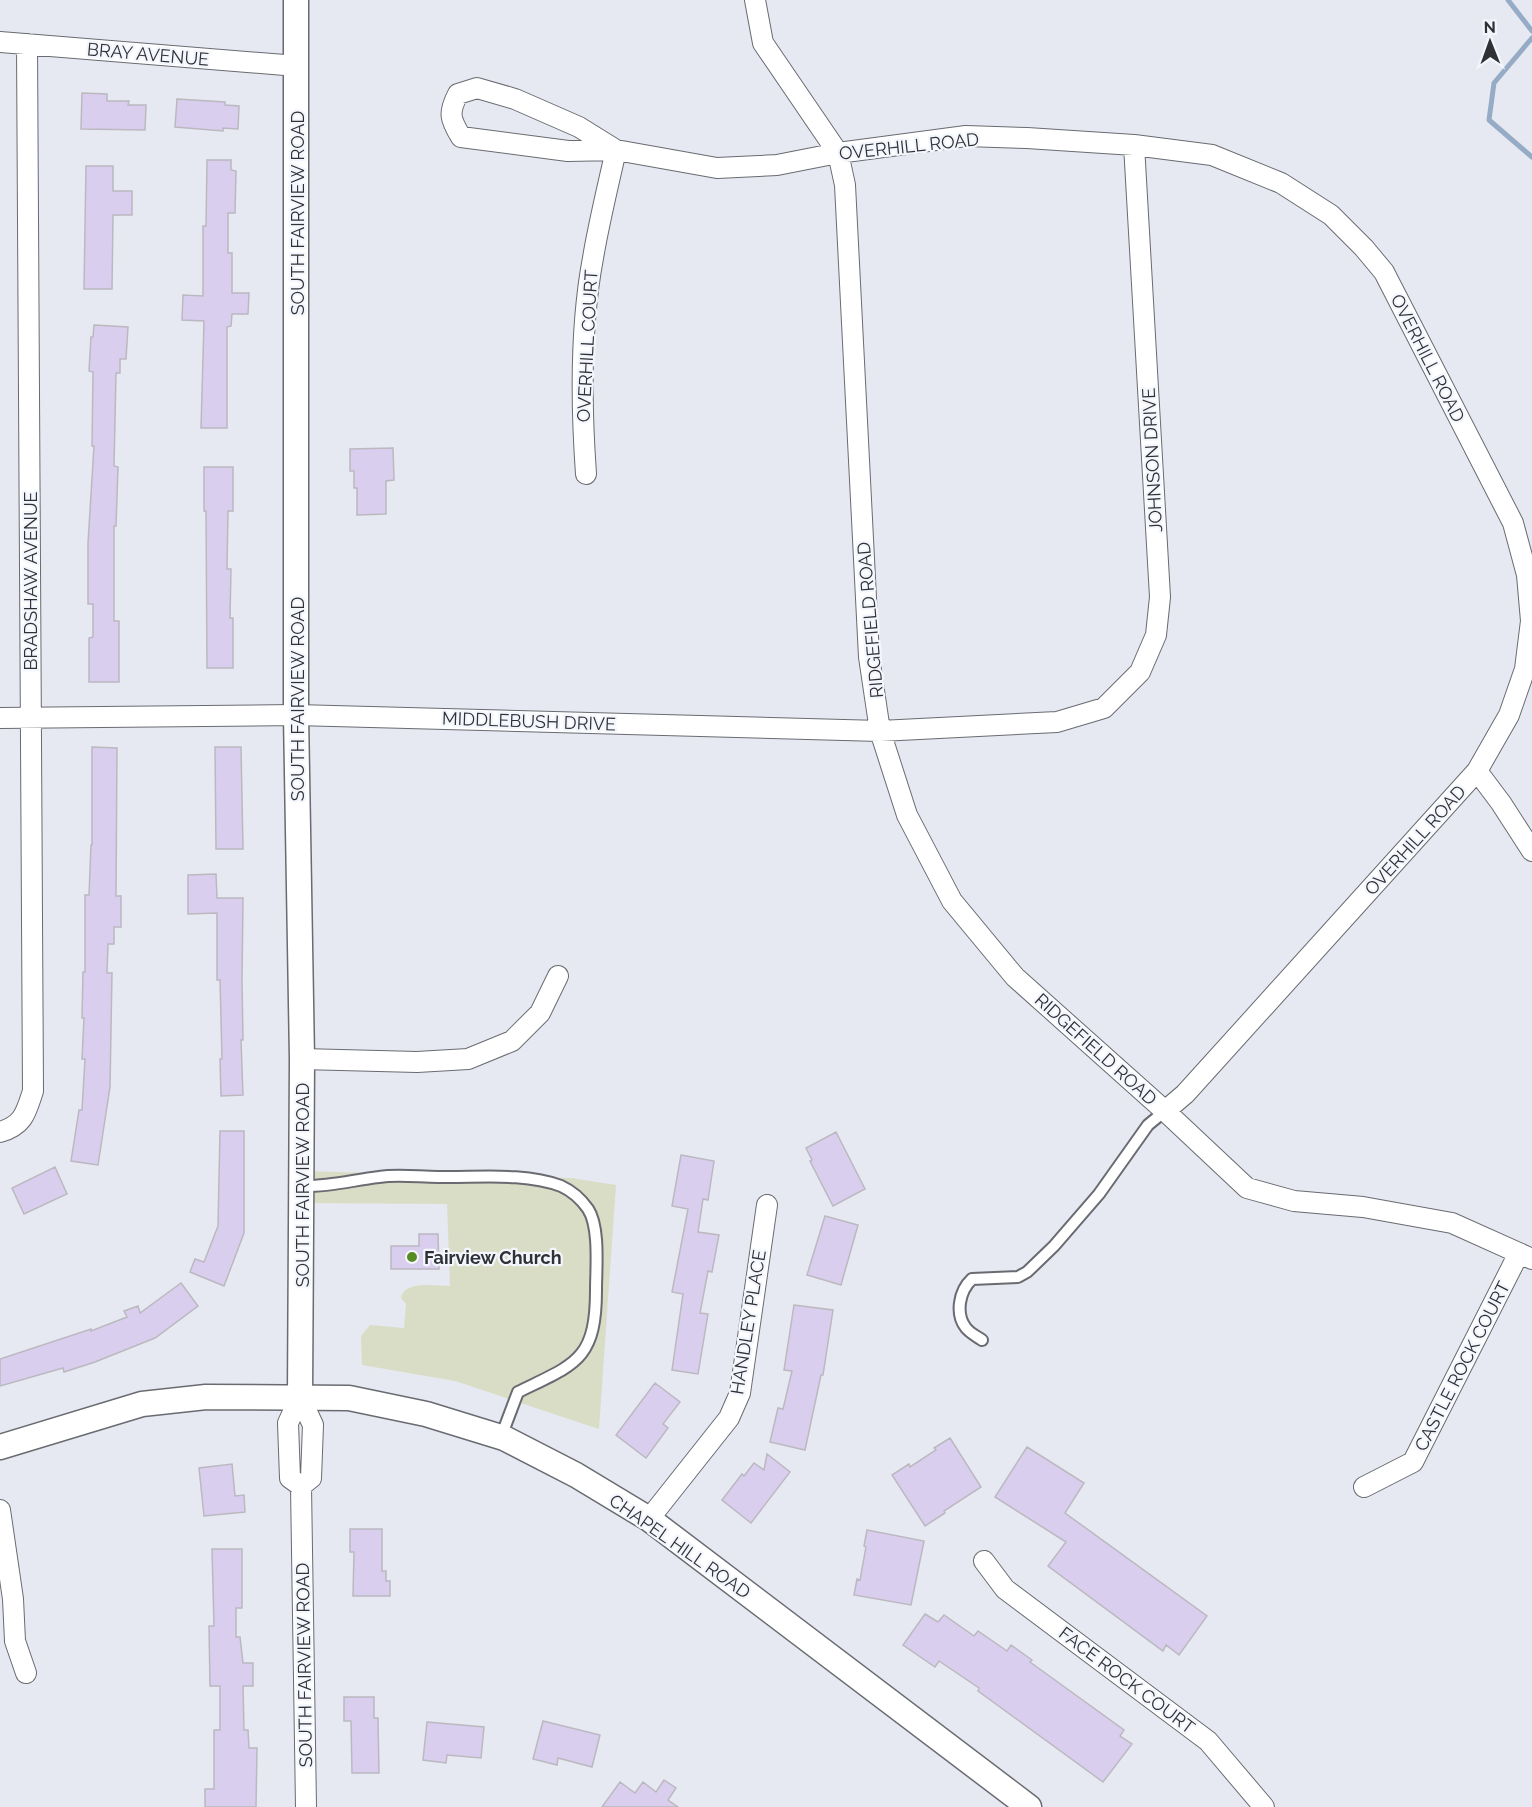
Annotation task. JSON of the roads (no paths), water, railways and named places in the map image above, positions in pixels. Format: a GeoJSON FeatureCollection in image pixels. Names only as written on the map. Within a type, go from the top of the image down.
{"type":"FeatureCollection","features":[{"type":"Feature","properties":{"kind":"street","name":"SOUTH FAIRVIEW ROAD"},"geometry":{"type":"LineString","coordinates":[[296,0],[297,715],[303,1059],[300,1397],[313,1425],[311,1478],[301,1486],[306,1807]]}},
{"type":"Feature","properties":{"kind":"street","name":"RIDGEFIELD ROAD"},"geometry":{"type":"LineString","coordinates":[[755,0],[763,43],[838,153],[846,197],[869,657],[880,731],[907,815],[952,901],[1015,977],[1165,1110],[1247,1188],[1294,1202],[1363,1207],[1452,1223],[1526,1256]]}},
{"type":"Feature","properties":{"kind":"street","name":"BRAY AVENUE"},"geometry":{"type":"LineString","coordinates":[[0,42],[297,66]]}},
{"type":"Feature","properties":{"kind":"street","name":"BRADSHAW AVENUE"},"geometry":{"type":"LineString","coordinates":[[0,1132],[10,1129],[25,1116],[33,1091],[27,44]]}},
{"type":"Feature","properties":{"kind":"street","name":"OVERHILL ROAD"},"geometry":{"type":"LineString","coordinates":[[616,150],[579,127],[514,99],[477,87],[458,94],[451,107],[452,122],[461,137],[568,151],[616,150],[717,168],[777,165],[838,153],[966,136],[1134,145],[1212,155],[1281,183],[1331,215],[1384,272],[1513,523],[1527,575],[1531,621],[1525,669],[1509,715],[1477,771],[1185,1094],[1165,1110]]}},
{"type":"Feature","properties":{"kind":"street","name":"JOHNSON DRIVE"},"geometry":{"type":"LineString","coordinates":[[1057,722],[1104,708],[1140,672],[1156,635],[1160,597],[1134,145]]}},
{"type":"Feature","properties":{"kind":"street","name":"OVERHILL COURT"},"geometry":{"type":"LineString","coordinates":[[586,474],[583,433],[585,327],[592,259],[616,150]]}},
{"type":"Feature","properties":{"kind":"street","name":"MIDDLEBUSH DRIVE"},"geometry":{"type":"LineString","coordinates":[[0,718],[297,715],[880,731],[1057,722]]}},
{"type":"Feature","properties":{"kind":"street"},"geometry":{"type":"LineString","coordinates":[[1477,771],[1532,851]]}},
{"type":"Feature","properties":{"kind":"street"},"geometry":{"type":"LineString","coordinates":[[303,1059],[417,1062],[468,1059],[512,1041],[540,1013],[558,976]]}},
{"type":"Feature","properties":{"kind":"street","name":"HANDLEY PLACE"},"geometry":{"type":"LineString","coordinates":[[649,1519],[729,1418],[740,1393],[767,1205]]}},
{"type":"Feature","properties":{"kind":"street","name":"CASTLE ROCK COURT"},"geometry":{"type":"LineString","coordinates":[[1364,1487],[1413,1462],[1526,1256]]}},
{"type":"Feature","properties":{"kind":"street","name":"CHAPEL HILL ROAD"},"geometry":{"type":"LineString","coordinates":[[0,1447],[142,1404],[206,1396],[300,1397],[360,1401],[426,1414],[500,1437],[576,1475],[649,1519],[1029,1807]]}},
{"type":"Feature","properties":{"kind":"street"},"geometry":{"type":"LineString","coordinates":[[0,1510],[13,1599],[15,1641],[26,1673]]}},
{"type":"Feature","properties":{"kind":"street","name":"FACE ROCK COURT"},"geometry":{"type":"LineString","coordinates":[[984,1561],[1005,1589],[1208,1741],[1264,1807]]}},
{"type":"Feature","properties":{"kind":"lane"},"geometry":{"type":"LineString","coordinates":[[982,1340],[968,1331],[962,1321],[960,1309],[963,1287],[972,1279],[1018,1277],[1027,1272],[1054,1246],[1099,1194],[1148,1125],[1165,1110]]}},
{"type":"Feature","properties":{"kind":"lane"},"geometry":{"type":"LineString","coordinates":[[302,1186],[346,1183],[380,1176],[527,1178],[560,1186],[576,1194],[590,1211],[594,1225],[596,1267],[595,1324],[591,1340],[573,1364],[518,1392],[500,1437]]}},
{"type":"Feature","properties":{"kind":"waterway"},"geometry":{"type":"LineString","coordinates":[[1508,0],[1532,31]]}},
{"type":"Feature","properties":{"kind":"waterway"},"geometry":{"type":"LineString","coordinates":[[1532,38],[1494,83],[1489,120],[1532,157]]}},
{"type":"Feature","properties":{"kind":"place","name":"Fairview Church"},"geometry":{"type":"Point","coordinates":[412,1257]}}]}
